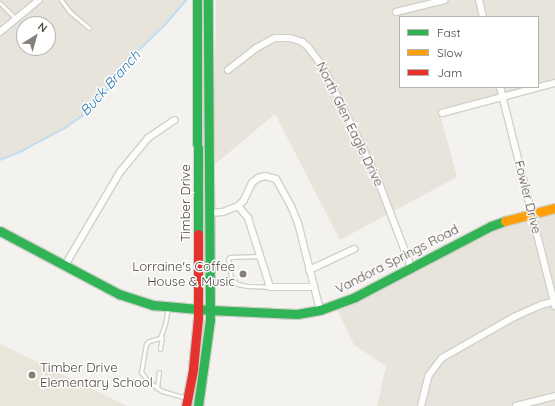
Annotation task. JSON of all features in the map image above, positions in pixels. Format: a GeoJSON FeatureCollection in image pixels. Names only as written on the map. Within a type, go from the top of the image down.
{"type":"FeatureCollection","features":[{"type":"Feature","properties":{"kind":"main road","name":"Timber Drive"},"geometry":{"type":"LineString","coordinates":[[187,402],[193,369],[198,309],[197,0]]}},
{"type":"Feature","properties":{"kind":"main road","name":"Timber Drive"},"geometry":{"type":"LineString","coordinates":[[198,406],[204,370],[210,310],[208,0]]}},
{"type":"Feature","properties":{"kind":"main road","name":"Vandora Springs Road"},"geometry":{"type":"LineString","coordinates":[[0,231],[119,294],[153,304],[210,310],[297,314],[320,310],[355,297],[491,226],[532,213],[555,208]]}},
{"type":"Feature","properties":{"kind":"street"},"geometry":{"type":"LineString","coordinates":[[20,16],[40,0]]}},
{"type":"Feature","properties":{"kind":"street"},"geometry":{"type":"LineString","coordinates":[[396,12],[445,0]]}},
{"type":"Feature","properties":{"kind":"street"},"geometry":{"type":"LineString","coordinates":[[479,0],[483,16]]}},
{"type":"Feature","properties":{"kind":"street"},"geometry":{"type":"LineString","coordinates":[[0,32],[16,19]]}},
{"type":"Feature","properties":{"kind":"street","name":"North Glen Eagle Drive"},"geometry":{"type":"LineString","coordinates":[[228,70],[256,48],[274,38],[290,38],[302,42],[308,47],[323,67],[376,175],[411,267]]}},
{"type":"Feature","properties":{"kind":"street"},"geometry":{"type":"LineString","coordinates":[[539,87],[555,83]]}},
{"type":"Feature","properties":{"kind":"street","name":"Fowler Drive"},"geometry":{"type":"LineString","coordinates":[[500,88],[555,303]]}},
{"type":"Feature","properties":{"kind":"street"},"geometry":{"type":"LineString","coordinates":[[442,113],[536,88]]}},
{"type":"Feature","properties":{"kind":"street"},"geometry":{"type":"LineString","coordinates":[[64,266],[120,172],[148,138],[176,120]]}},
{"type":"Feature","properties":{"kind":"street"},"geometry":{"type":"LineString","coordinates":[[209,213],[224,212],[238,206],[244,200],[252,183],[258,178],[265,176],[276,179],[291,206],[298,223],[320,310]]}},
{"type":"Feature","properties":{"kind":"street"},"geometry":{"type":"LineString","coordinates":[[238,206],[248,218],[270,287],[314,287]]}},
{"type":"Feature","properties":{"kind":"street"},"geometry":{"type":"LineString","coordinates":[[310,270],[354,249]]}},
{"type":"Feature","properties":{"kind":"street"},"geometry":{"type":"LineString","coordinates":[[421,406],[429,375],[442,358],[514,316],[541,305],[555,303]]}},
{"type":"Feature","properties":{"kind":"street"},"geometry":{"type":"LineString","coordinates":[[516,406],[555,396]]}},
{"type":"Feature","properties":{"kind":"lane"},"geometry":{"type":"LineString","coordinates":[[61,0],[70,12],[89,28]]}},
{"type":"Feature","properties":{"kind":"lane"},"geometry":{"type":"LineString","coordinates":[[0,3],[16,19]]}},
{"type":"Feature","properties":{"kind":"lane"},"geometry":{"type":"LineString","coordinates":[[260,256],[234,255],[230,257],[228,259],[231,279],[238,284],[247,286],[270,287]]}},
{"type":"Feature","properties":{"kind":"lane"},"geometry":{"type":"LineString","coordinates":[[160,349],[168,306]]}},
{"type":"Feature","properties":{"kind":"lane"},"geometry":{"type":"LineString","coordinates":[[163,333],[160,338],[149,341],[146,344],[142,368],[143,376],[157,388],[187,402]]}},
{"type":"Feature","properties":{"kind":"lane"},"geometry":{"type":"LineString","coordinates":[[157,388],[159,372]]}},
{"type":"Feature","properties":{"kind":"shaded area"},"geometry":{"type":"Polygon","coordinates":[[[0,0],[187,0],[164,26],[137,52],[106,92],[82,116],[65,128],[22,151],[0,160],[0,0]]]}},
{"type":"Feature","properties":{"kind":"shaded area"},"geometry":{"type":"Polygon","coordinates":[[[216,0],[555,0],[555,80],[539,84],[539,16],[399,16],[399,88],[524,88],[439,110],[457,177],[340,240],[275,114],[214,165],[216,0]]]}},
{"type":"Feature","properties":{"kind":"shaded area"},"geometry":{"type":"Polygon","coordinates":[[[555,213],[555,406],[377,406],[386,366],[354,345],[337,309],[361,301],[490,230],[518,219],[529,219],[555,213]]]}},
{"type":"Feature","properties":{"kind":"shaded area","name":"Timber Drive Elementary School"},"geometry":{"type":"Polygon","coordinates":[[[0,344],[127,406],[0,406],[0,344]]]}},
{"type":"Feature","properties":{"kind":"waterway","name":"Buck Branch"},"geometry":{"type":"LineString","coordinates":[[0,160],[22,151],[65,128],[82,116],[106,92],[137,52],[164,26],[187,0]]}},
{"type":"Feature","properties":{"kind":"traffic: fast"},"geometry":{"type":"LineString","coordinates":[[197,0],[198,234]]}},
{"type":"Feature","properties":{"kind":"traffic: fast"},"geometry":{"type":"LineString","coordinates":[[198,406],[210,320],[208,0]]}},
{"type":"Feature","properties":{"kind":"traffic: fast"},"geometry":{"type":"LineString","coordinates":[[0,231],[119,294],[153,305],[210,310],[297,314],[320,310],[355,297],[491,226],[505,221]]}},
{"type":"Feature","properties":{"kind":"traffic: slow"},"geometry":{"type":"LineString","coordinates":[[505,221],[555,208]]}},
{"type":"Feature","properties":{"kind":"traffic: jam"},"geometry":{"type":"LineString","coordinates":[[186,406],[193,369],[198,318],[198,234]]}},
{"type":"Feature","properties":{"kind":"place","name":"Lorraine's Coffee House & Music"},"geometry":{"type":"Point","coordinates":[243,274]}},
{"type":"Feature","properties":{"kind":"place","name":"Timber Drive Elementary School"},"geometry":{"type":"Point","coordinates":[32,375]}}]}
